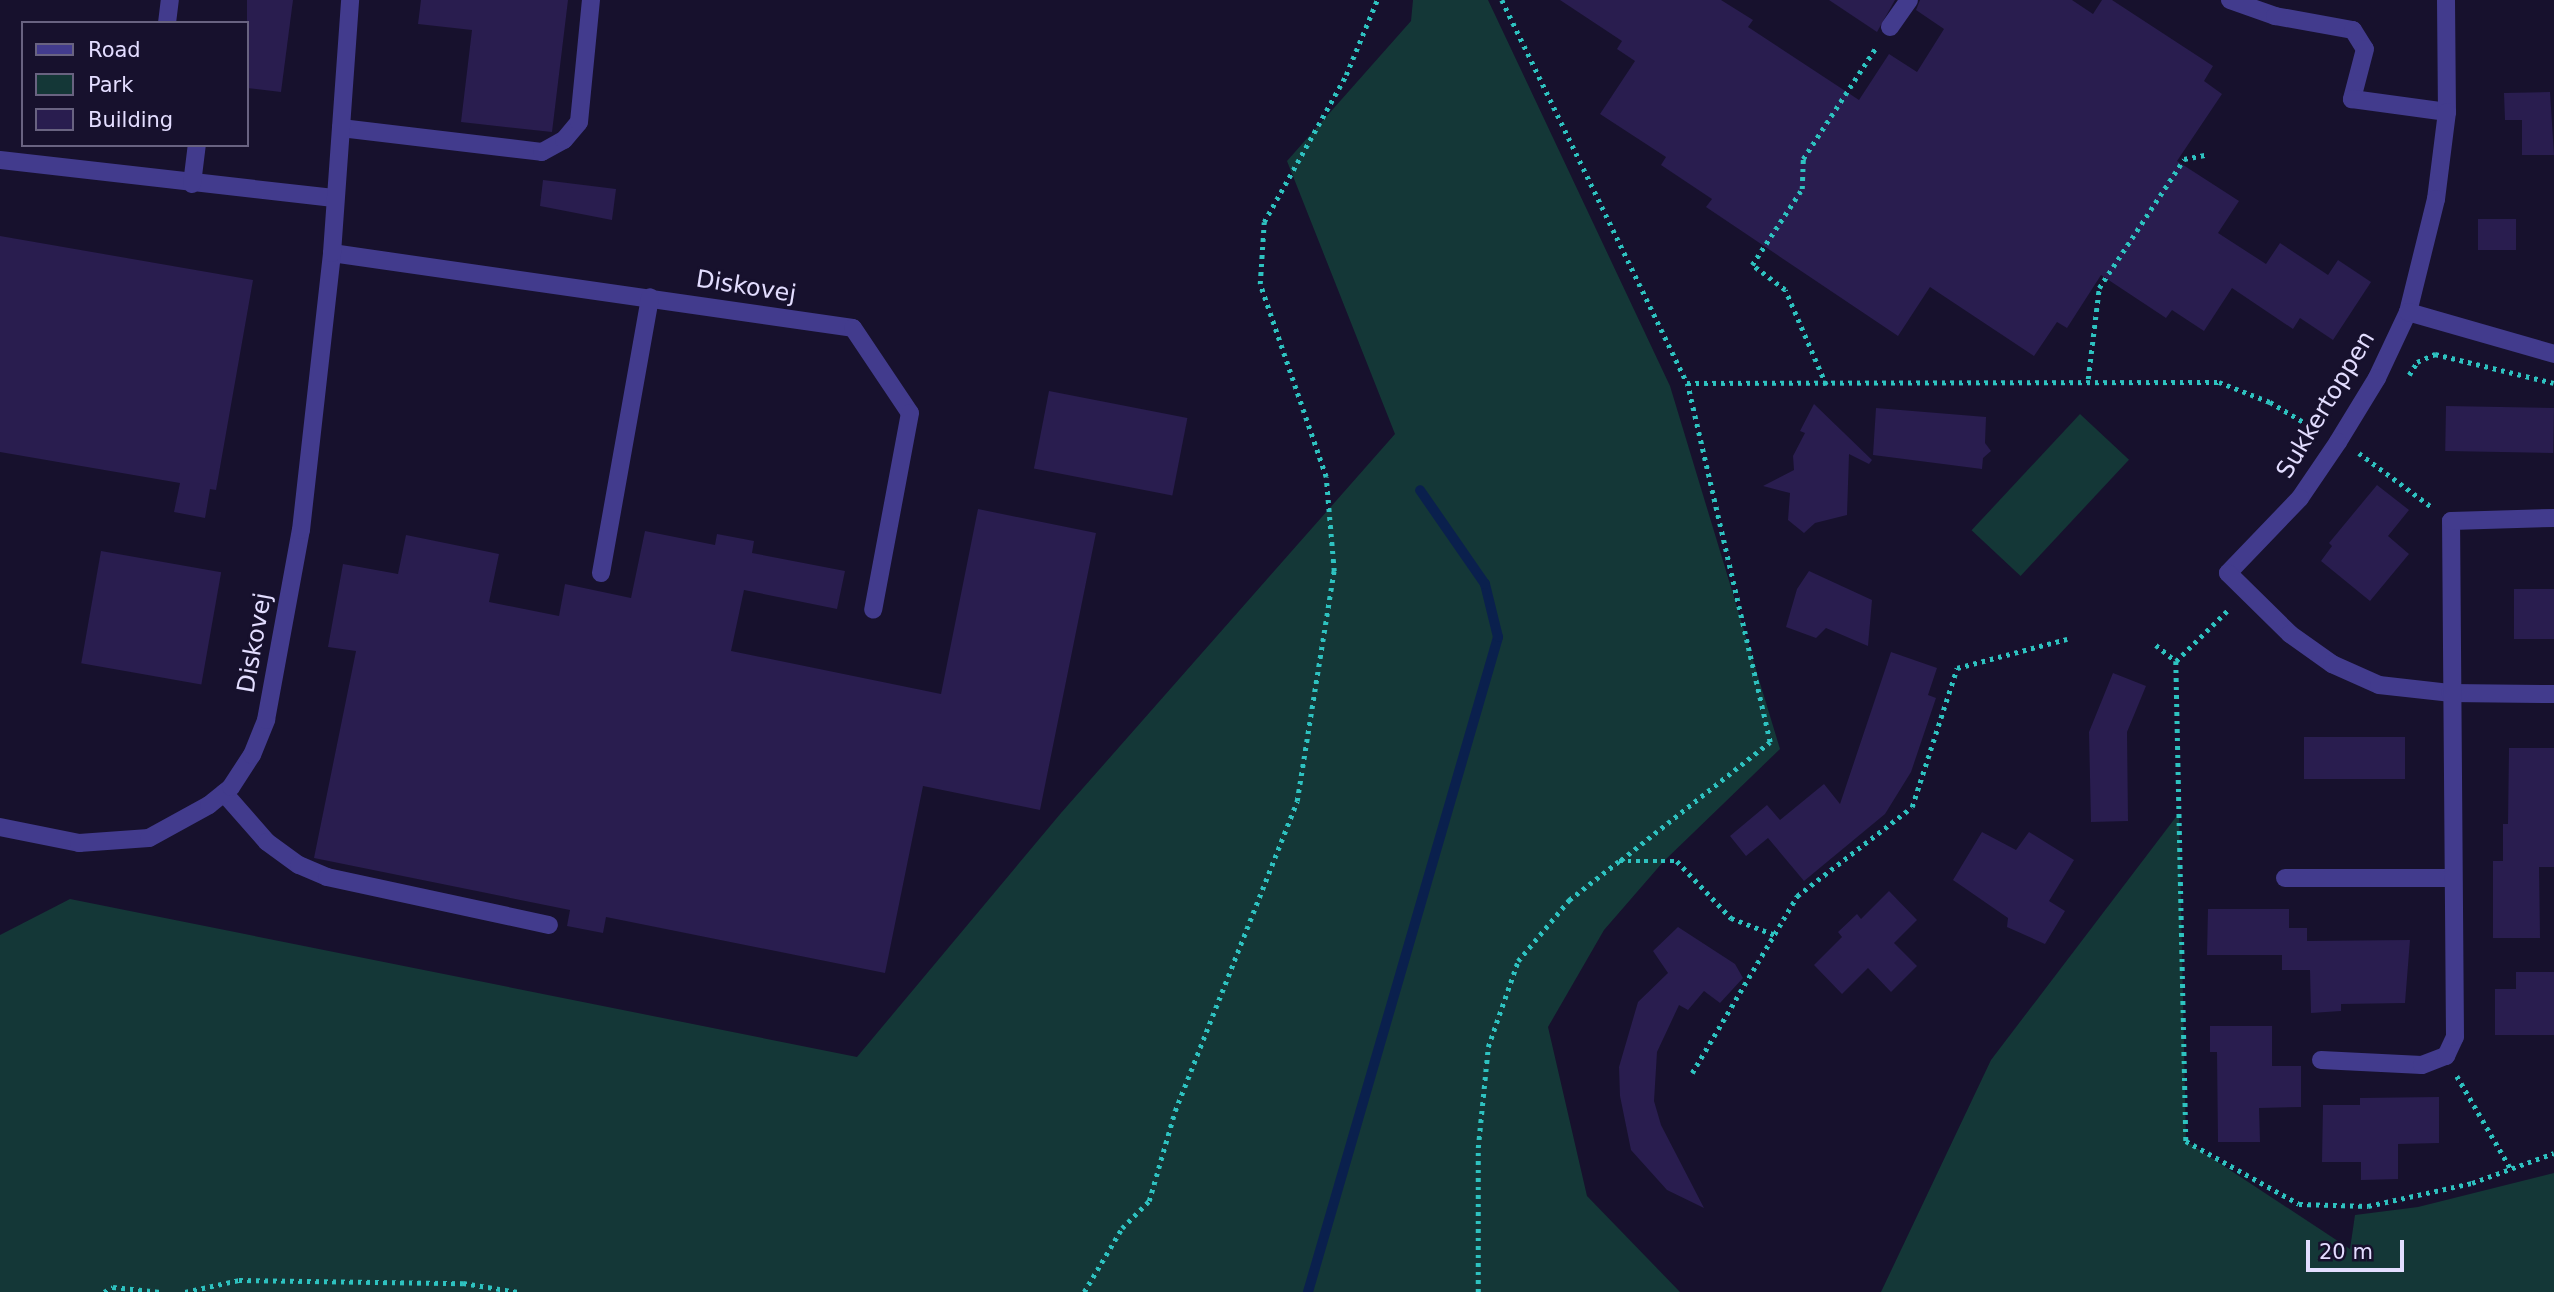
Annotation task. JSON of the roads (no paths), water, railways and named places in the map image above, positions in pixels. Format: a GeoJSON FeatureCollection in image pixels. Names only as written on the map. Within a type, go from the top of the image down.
{"type":"FeatureCollection","features":[{"type":"Feature","properties":{"kind":"street"},"geometry":{"type":"LineString","coordinates":[[167,21],[170,0]]}},
{"type":"Feature","properties":{"kind":"street","name":"Diskovej"},"geometry":{"type":"LineString","coordinates":[[0,827],[79,843],[138,840],[177,824],[224,793],[253,755],[266,720],[301,530],[332,253],[350,0]]}},
{"type":"Feature","properties":{"kind":"street"},"geometry":{"type":"LineString","coordinates":[[341,128],[542,152],[564,140],[579,122],[591,0]]}},
{"type":"Feature","properties":{"kind":"street"},"geometry":{"type":"LineString","coordinates":[[1890,27],[1909,0]]}},
{"type":"Feature","properties":{"kind":"street"},"geometry":{"type":"LineString","coordinates":[[2230,0],[2275,16],[2353,30],[2365,49],[2352,99],[2447,112]]}},
{"type":"Feature","properties":{"kind":"street","name":"Sukkertoppen"},"geometry":{"type":"LineString","coordinates":[[2446,0],[2447,112],[2436,199],[2408,312],[2377,378],[2300,498],[2228,573],[2290,634],[2332,664],[2379,685],[2450,693],[2554,694]]}},
{"type":"Feature","properties":{"kind":"street"},"geometry":{"type":"LineString","coordinates":[[192,184],[197,147]]}},
{"type":"Feature","properties":{"kind":"street"},"geometry":{"type":"LineString","coordinates":[[0,160],[192,184],[334,198]]}},
{"type":"Feature","properties":{"kind":"street","name":"Diskovej"},"geometry":{"type":"LineString","coordinates":[[332,253],[853,328],[909,413],[873,610]]}},
{"type":"Feature","properties":{"kind":"street"},"geometry":{"type":"LineString","coordinates":[[601,573],[650,297]]}},
{"type":"Feature","properties":{"kind":"street"},"geometry":{"type":"LineString","coordinates":[[2408,312],[2554,354]]}},
{"type":"Feature","properties":{"kind":"street"},"geometry":{"type":"LineString","coordinates":[[2320,1060],[2422,1065],[2446,1056],[2455,1037],[2450,693],[2451,521],[2554,518]]}},
{"type":"Feature","properties":{"kind":"street"},"geometry":{"type":"LineString","coordinates":[[224,793],[267,842],[299,866],[327,877],[549,925]]}},
{"type":"Feature","properties":{"kind":"street"},"geometry":{"type":"LineString","coordinates":[[2286,878],[2452,878]]}},
{"type":"Feature","properties":{"kind":"waterway"},"geometry":{"type":"LineString","coordinates":[[1308,1292],[1498,637],[1485,584],[1420,490]]}}]}
